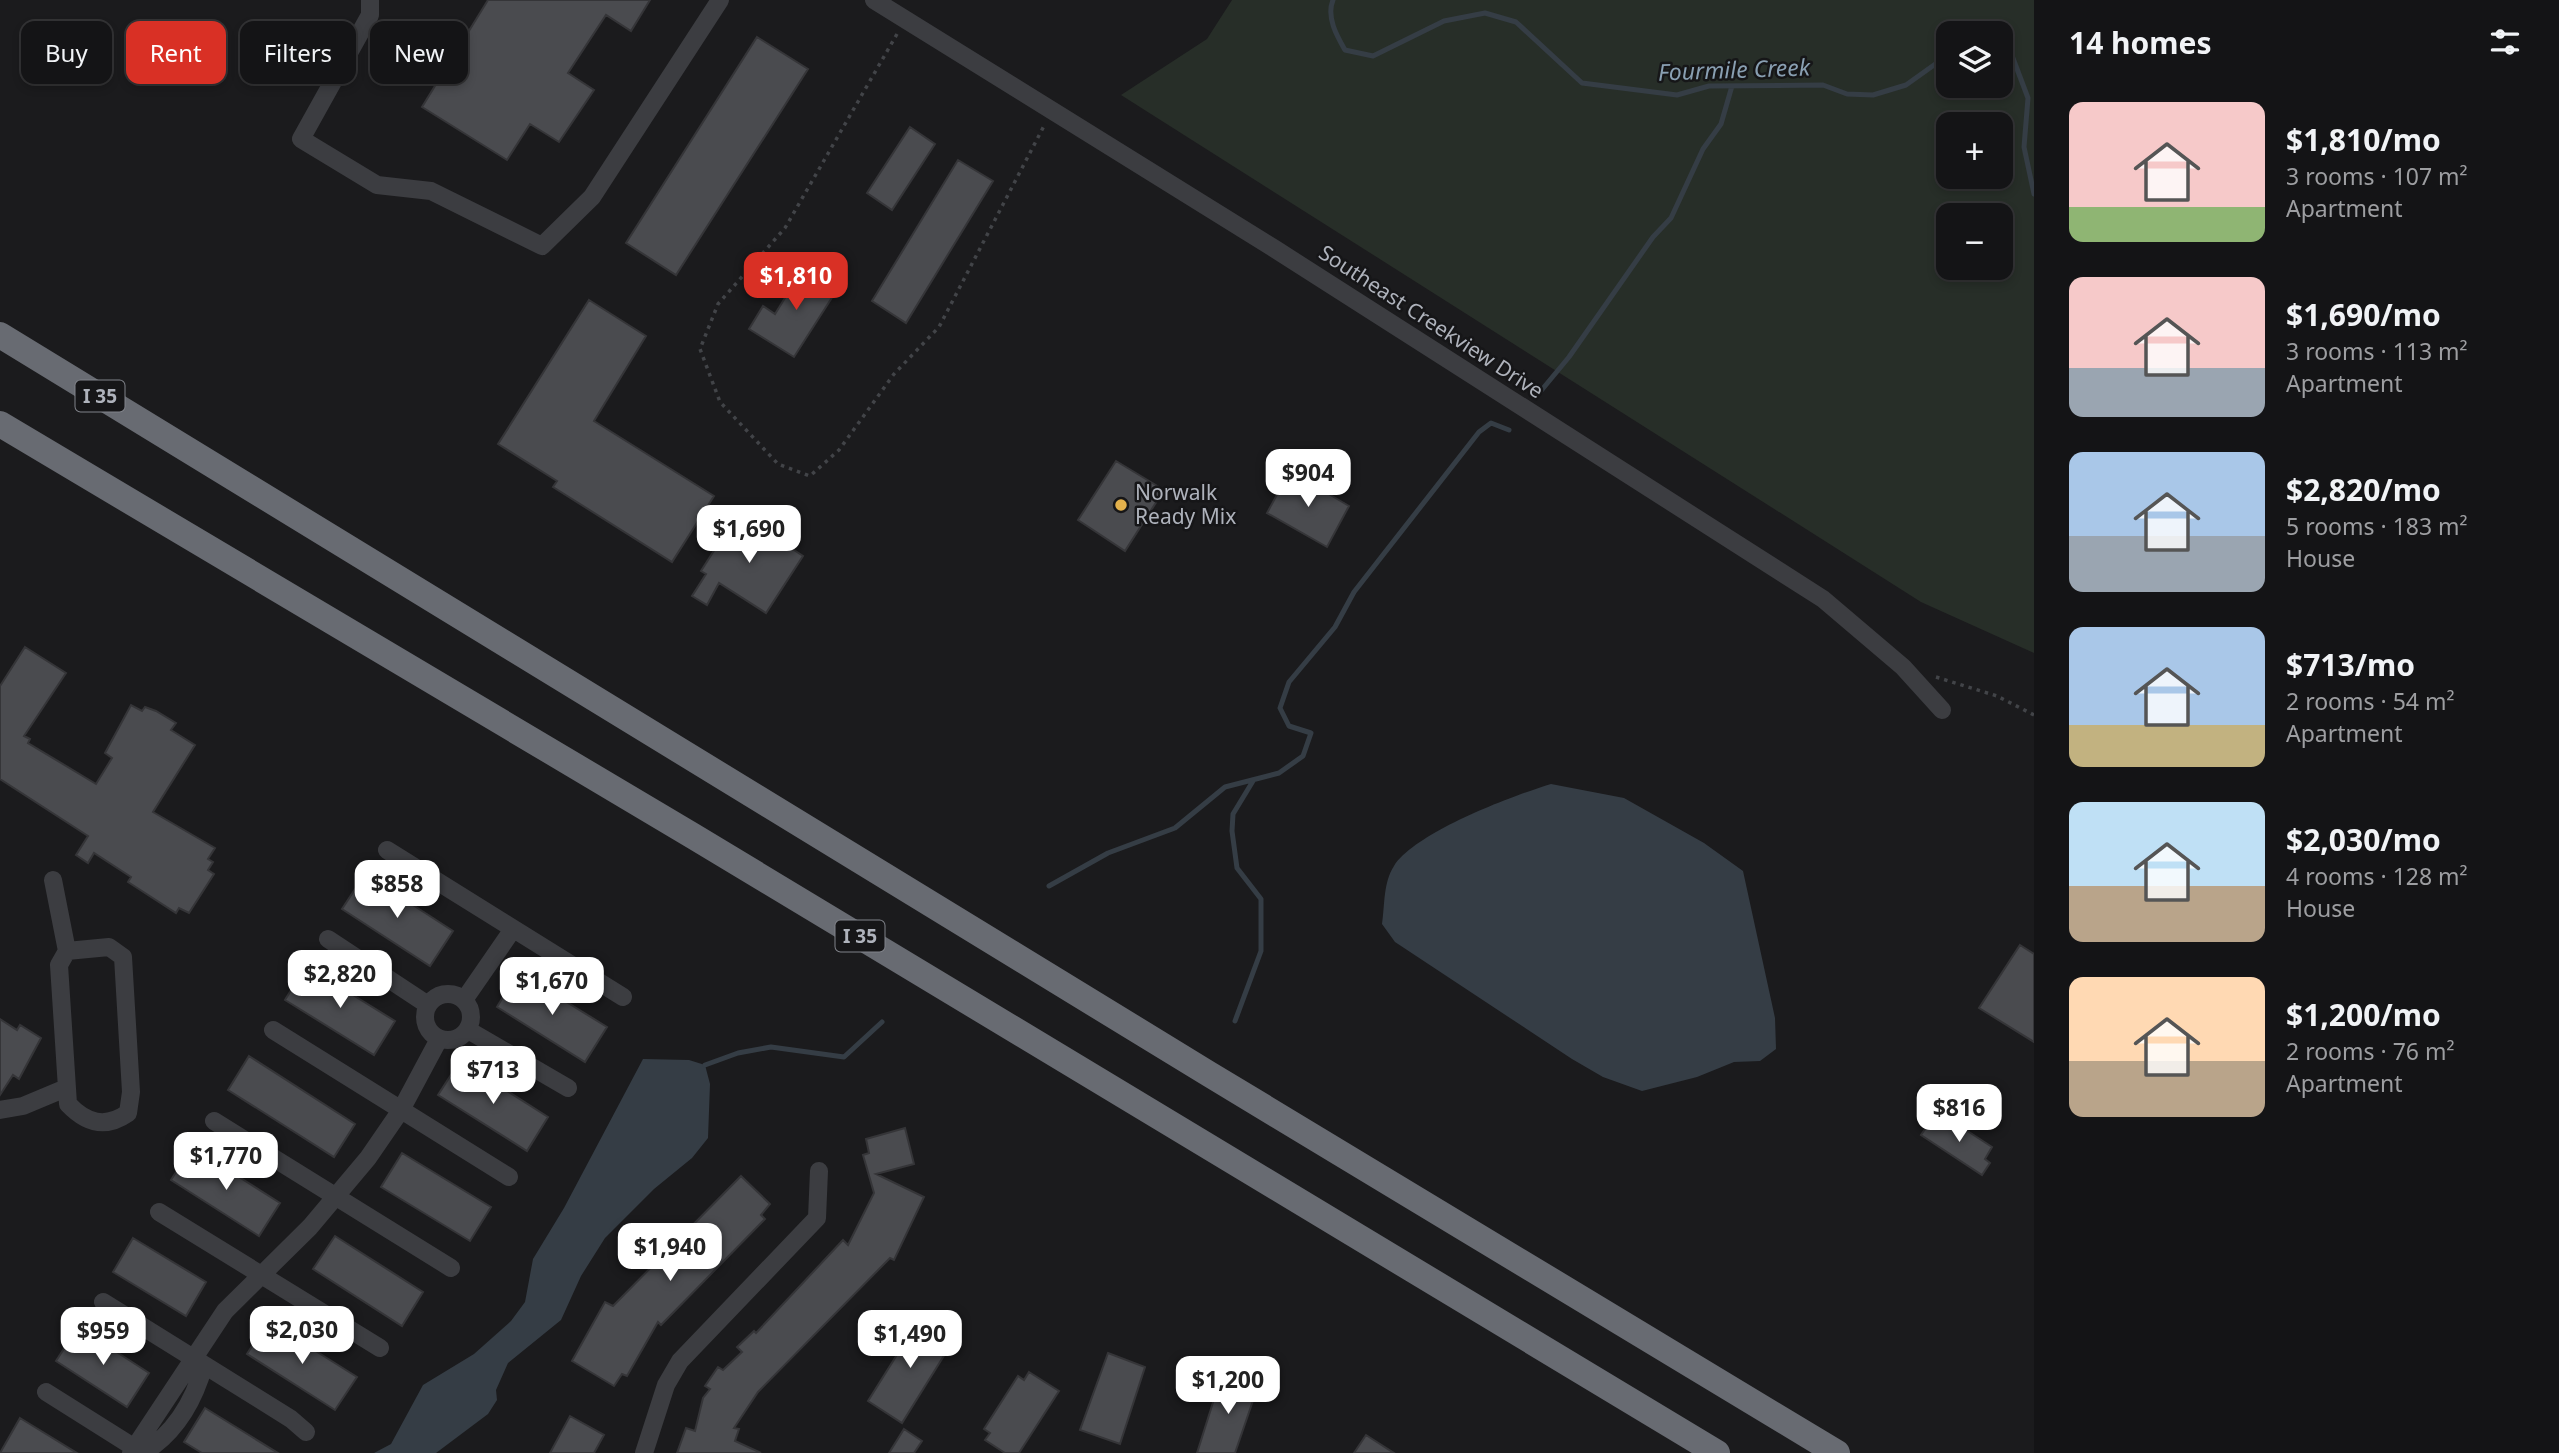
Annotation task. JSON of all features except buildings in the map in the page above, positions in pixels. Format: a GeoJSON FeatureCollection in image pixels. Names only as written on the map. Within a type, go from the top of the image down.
{"type":"FeatureCollection","features":[{"type":"Feature","properties":{"kind":"highway","name":"I 35"},"geometry":{"type":"LineString","coordinates":[[0,335],[1197,1066],[1837,1453]]}},
{"type":"Feature","properties":{"kind":"highway","name":"I 35"},"geometry":{"type":"LineString","coordinates":[[0,424],[693,836],[1717,1453]]}},
{"type":"Feature","properties":{"kind":"street"},"geometry":{"type":"LineString","coordinates":[[370,0],[370,15],[301,139],[377,185],[431,191],[542,246],[592,197],[720,0]]}},
{"type":"Feature","properties":{"kind":"street","name":"Southeast Creekview Drive"},"geometry":{"type":"LineString","coordinates":[[874,0],[1812,592],[1903,667],[1942,710]]}},
{"type":"Feature","properties":{"kind":"street"},"geometry":{"type":"LineString","coordinates":[[387,850],[623,997]]}},
{"type":"Feature","properties":{"kind":"street"},"geometry":{"type":"LineString","coordinates":[[52,880],[67,951],[59,965],[68,1104],[81,1118],[99,1124],[119,1119],[128,1113],[131,1092],[122,957],[108,947],[67,951]]}},
{"type":"Feature","properties":{"kind":"street"},"geometry":{"type":"LineString","coordinates":[[464,1000],[513,929]]}},
{"type":"Feature","properties":{"kind":"street"},"geometry":{"type":"LineString","coordinates":[[328,939],[428,1006]]}},
{"type":"Feature","properties":{"kind":"street"},"geometry":{"type":"LineString","coordinates":[[428,1006],[445,995],[464,1000]]}},
{"type":"Feature","properties":{"kind":"street"},"geometry":{"type":"LineString","coordinates":[[428,1006],[426,1025],[439,1039],[457,1039],[467,1030],[471,1016],[464,1000]]}},
{"type":"Feature","properties":{"kind":"street"},"geometry":{"type":"LineString","coordinates":[[273,1030],[509,1177]]}},
{"type":"Feature","properties":{"kind":"street"},"geometry":{"type":"LineString","coordinates":[[467,1030],[568,1088]]}},
{"type":"Feature","properties":{"kind":"street"},"geometry":{"type":"LineString","coordinates":[[46,1392],[138,1452],[198,1361],[225,1311],[338,1196],[401,1110],[439,1039]]}},
{"type":"Feature","properties":{"kind":"street"},"geometry":{"type":"LineString","coordinates":[[0,1110],[23,1106],[66,1088]]}},
{"type":"Feature","properties":{"kind":"street"},"geometry":{"type":"LineString","coordinates":[[214,1121],[451,1268]]}},
{"type":"Feature","properties":{"kind":"street"},"geometry":{"type":"LineString","coordinates":[[644,1453],[666,1385],[680,1361],[817,1218],[819,1171]]}},
{"type":"Feature","properties":{"kind":"street"},"geometry":{"type":"LineString","coordinates":[[159,1212],[380,1348]]}},
{"type":"Feature","properties":{"kind":"street"},"geometry":{"type":"LineString","coordinates":[[103,1302],[291,1419],[306,1433]]}},
{"type":"Feature","properties":{"kind":"path"},"geometry":{"type":"LineString","coordinates":[[905,20],[785,228],[718,304],[700,349],[720,402],[778,464],[810,476],[839,450],[894,374],[939,327],[1052,111]]}},
{"type":"Feature","properties":{"kind":"path"},"geometry":{"type":"LineString","coordinates":[[1903,667],[1997,696],[2034,715]]}},
{"type":"Feature","properties":{"kind":"shaded area"},"geometry":{"type":"Polygon","coordinates":[[[1232,0],[2034,0],[2034,653],[1921,602],[1121,95],[1207,39],[1232,0]]]}},
{"type":"Feature","properties":{"kind":"shaded area"},"geometry":{"type":"Polygon","coordinates":[[[1551,784],[1624,798],[1704,843],[1743,871],[1775,1018],[1776,1049],[1760,1061],[1734,1062],[1697,1077],[1642,1091],[1603,1077],[1572,1059],[1395,942],[1382,924],[1385,894],[1390,873],[1405,853],[1443,828],[1466,817],[1551,784]]]}},
{"type":"Feature","properties":{"kind":"shaded area"},"geometry":{"type":"Polygon","coordinates":[[[643,1059],[689,1060],[705,1065],[710,1084],[708,1138],[692,1158],[654,1189],[605,1238],[581,1276],[561,1320],[508,1363],[496,1390],[497,1400],[488,1414],[436,1453],[374,1453],[391,1444],[423,1385],[474,1354],[511,1321],[525,1302],[533,1259],[564,1208],[643,1059]]]}},
{"type":"Feature","properties":{"kind":"waterway","name":"Fourmile Creek"},"geometry":{"type":"LineString","coordinates":[[1333,0],[1332,20],[1345,50],[1373,56],[1444,21],[1485,13],[1516,22],[1582,83],[1677,95],[1709,86],[1823,85],[1847,94],[1873,95],[1906,85],[1936,64]]}},
{"type":"Feature","properties":{"kind":"waterway","name":"Fourmile Creek"},"geometry":{"type":"LineString","coordinates":[[2013,58],[2028,98],[2024,147],[2034,194]]}},
{"type":"Feature","properties":{"kind":"waterway"},"geometry":{"type":"LineString","coordinates":[[1540,392],[1569,357],[1653,237],[1671,218],[1703,149],[1721,124],[1732,86]]}},
{"type":"Feature","properties":{"kind":"waterway"},"geometry":{"type":"LineString","coordinates":[[1049,886],[1108,853],[1175,828],[1225,787],[1279,773],[1303,756],[1311,733],[1289,726],[1280,708],[1289,682],[1335,627],[1354,592],[1479,432],[1491,423],[1509,430]]}},
{"type":"Feature","properties":{"kind":"waterway"},"geometry":{"type":"LineString","coordinates":[[1235,1021],[1261,951],[1261,899],[1237,868],[1232,831],[1233,814],[1253,781]]}},
{"type":"Feature","properties":{"kind":"waterway"},"geometry":{"type":"LineString","coordinates":[[705,1065],[738,1053],[771,1047],[844,1057],[882,1022]]}},
{"type":"Feature","properties":{"kind":"place","name":"Norwalk Ready Mix"},"geometry":{"type":"Point","coordinates":[1121,505]}}]}
